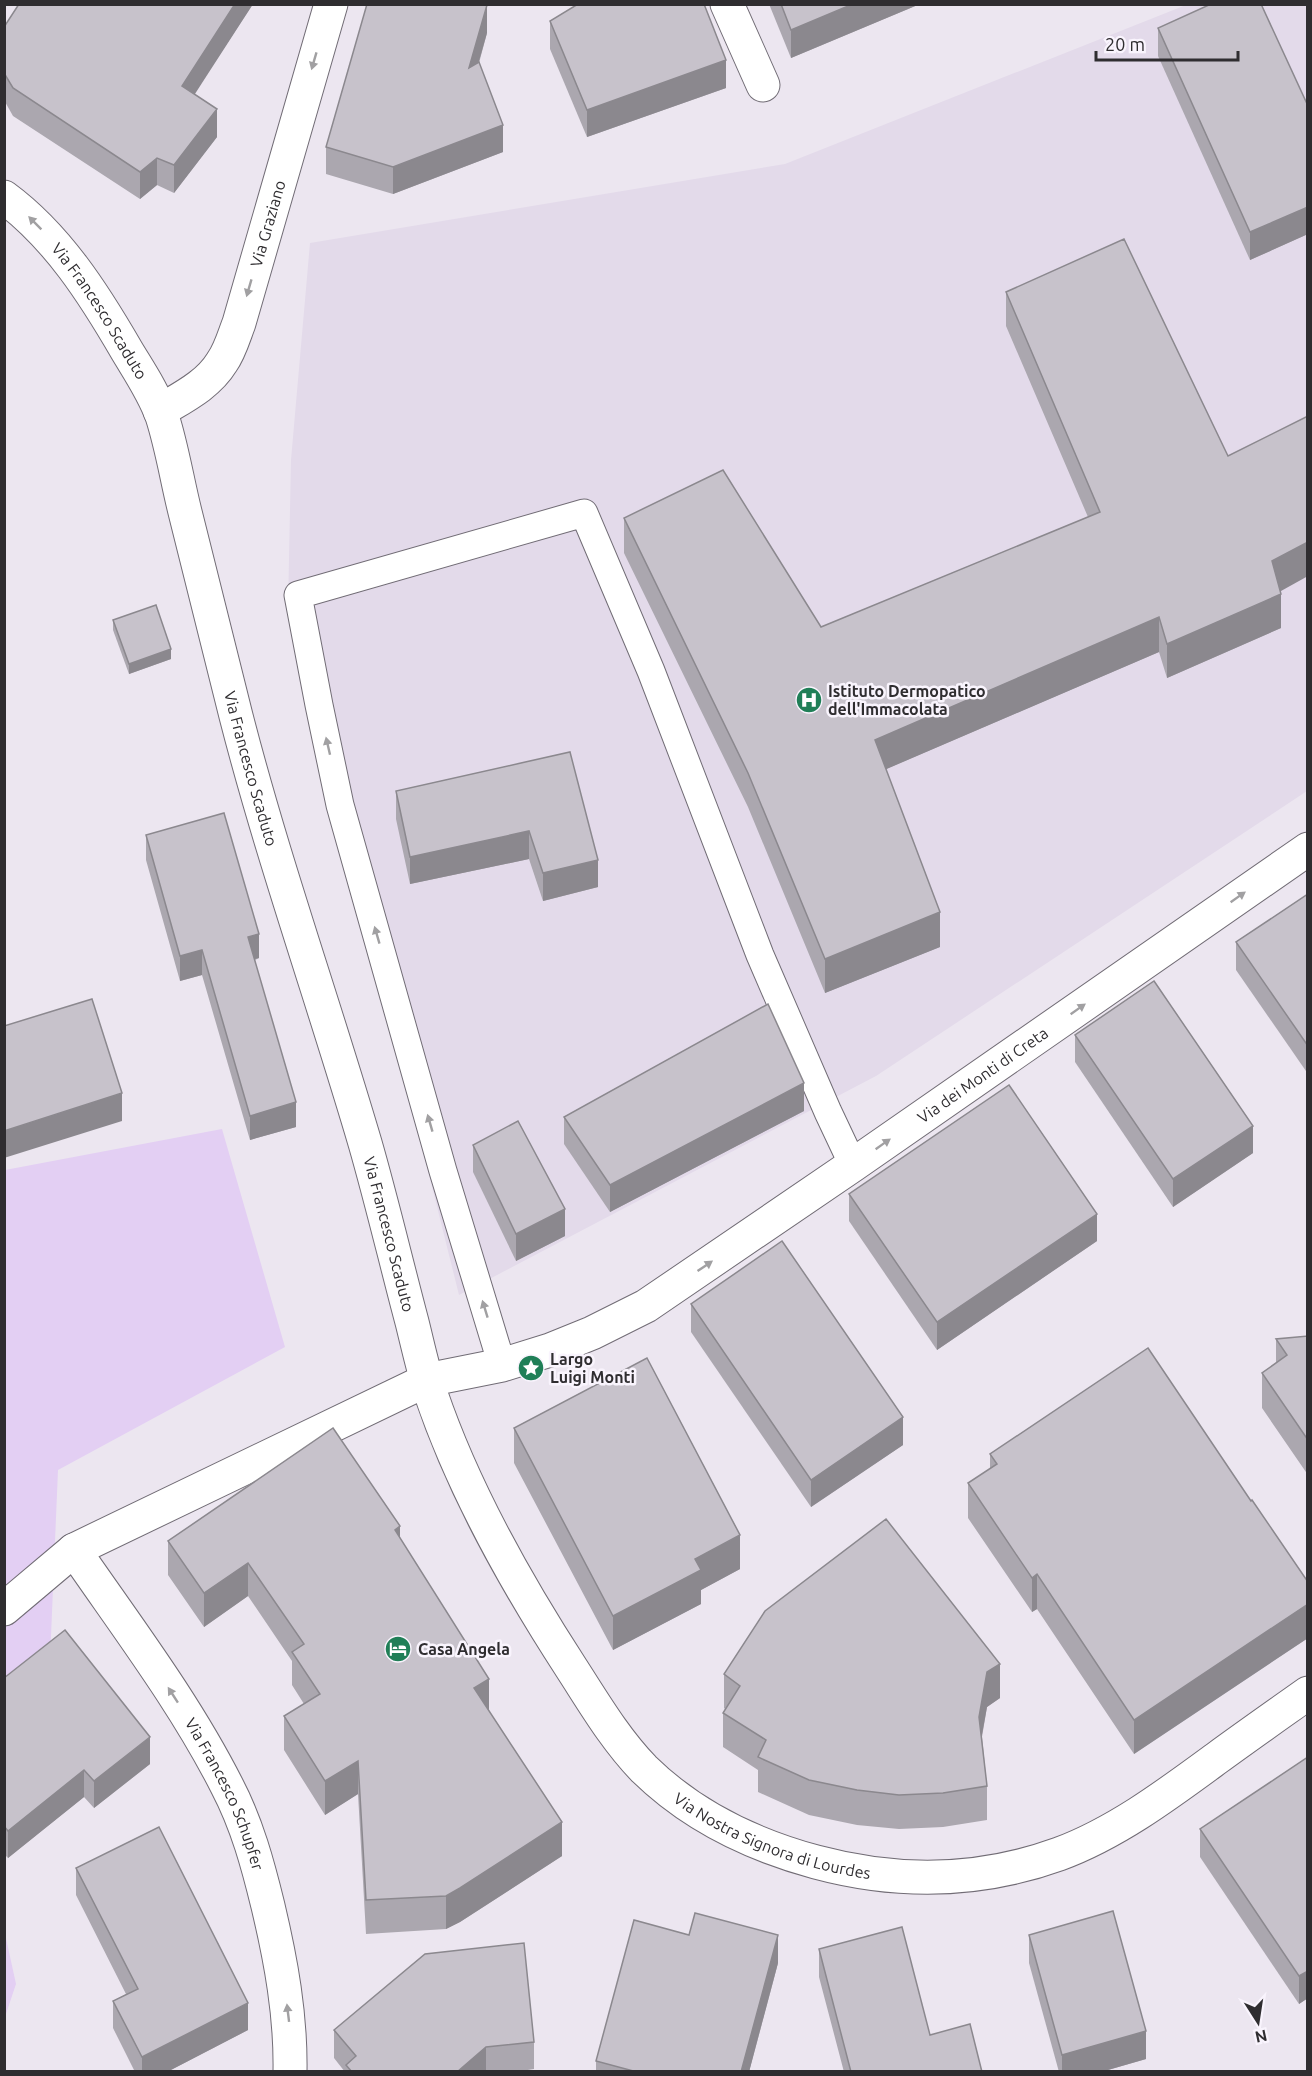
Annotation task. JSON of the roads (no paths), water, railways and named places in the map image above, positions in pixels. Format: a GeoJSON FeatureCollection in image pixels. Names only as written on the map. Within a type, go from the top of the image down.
{"type":"FeatureCollection","features":[{"type":"Feature","properties":{"kind":"street","name":"Via Graziano"},"geometry":{"type":"LineString","coordinates":[[160,411],[213,375],[224,360],[239,323],[331,4]]}},
{"type":"Feature","properties":{"kind":"street"},"geometry":{"type":"LineString","coordinates":[[727,4],[763,85]]}},
{"type":"Feature","properties":{"kind":"street","name":"Via Francesco Scaduto"},"geometry":{"type":"LineString","coordinates":[[4,197],[42,229],[77,273],[121,341],[160,411],[242,737],[272,844],[365,1144],[427,1380]]}},
{"type":"Feature","properties":{"kind":"street","name":"Via dei Monti di Creta"},"geometry":{"type":"LineString","coordinates":[[502,1365],[550,1350],[592,1333],[657,1299],[1308,849]]}},
{"type":"Feature","properties":{"kind":"street"},"geometry":{"type":"LineString","coordinates":[[4,1609],[74,1550],[427,1380],[502,1365]]}},
{"type":"Feature","properties":{"kind":"street","name":"Via Nostra Signora di Lourdes"},"geometry":{"type":"LineString","coordinates":[[427,1380],[439,1417],[460,1465],[507,1560],[564,1657],[617,1738],[641,1766],[676,1796],[726,1827],[770,1848],[873,1875],[912,1878],[962,1877],[1022,1866],[1064,1853],[1116,1826],[1176,1788],[1308,1693]]}},
{"type":"Feature","properties":{"kind":"street","name":"Via Francesco Schupfer"},"geometry":{"type":"LineString","coordinates":[[74,1550],[200,1737],[228,1786],[246,1828],[260,1872],[278,1946],[289,2018],[290,2072]]}},
{"type":"Feature","properties":{"kind":"lane"},"geometry":{"type":"LineString","coordinates":[[502,1365],[443,1171],[340,805],[298,595],[584,513],[651,671],[760,955],[853,1165]]}},
{"type":"Feature","properties":{"kind":"place","name":"Istituto Dermopatico dell'Immacolata"},"geometry":{"type":"Point","coordinates":[809,700]}},
{"type":"Feature","properties":{"kind":"place","name":"Largo Luigi Monti"},"geometry":{"type":"Point","coordinates":[531,1368]}},
{"type":"Feature","properties":{"kind":"place","name":"Casa Angela"},"geometry":{"type":"Point","coordinates":[398,1649]}}]}
